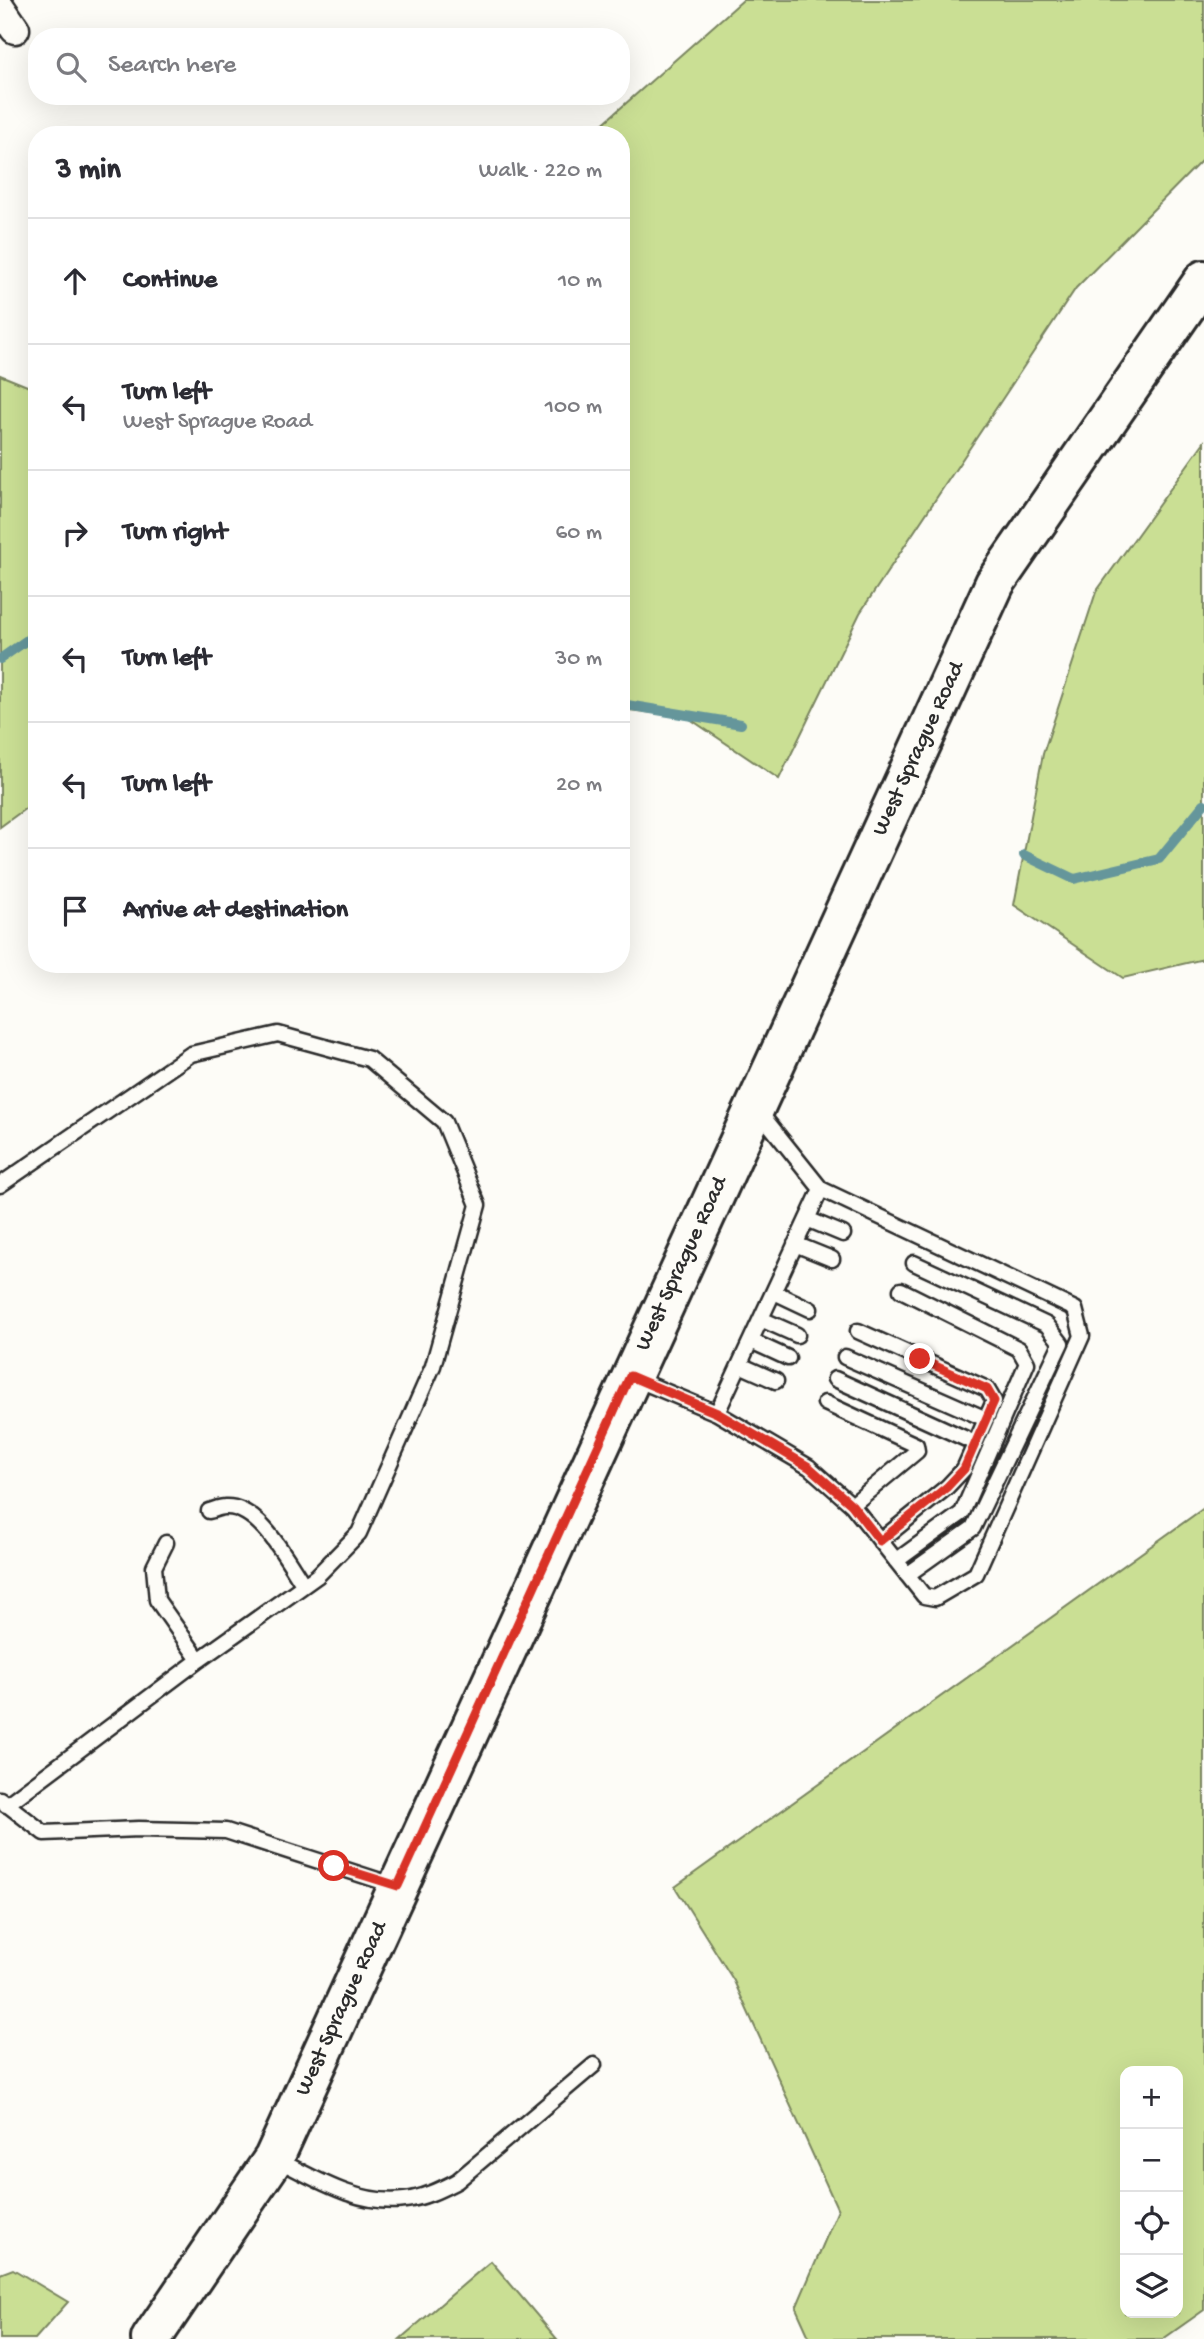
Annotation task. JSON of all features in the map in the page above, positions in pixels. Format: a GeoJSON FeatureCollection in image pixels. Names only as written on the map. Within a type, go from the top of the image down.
{"type":"FeatureCollection","features":[{"type":"Feature","properties":{"kind":"street","name":"West Sprague Road"},"geometry":{"type":"LineString","coordinates":[[151,2339],[274,2158],[995,583],[1204,280]]}},
{"type":"Feature","properties":{"kind":"lane"},"geometry":{"type":"LineString","coordinates":[[0,1185],[191,1054],[278,1034],[369,1059],[444,1122],[478,1205],[433,1366],[359,1532],[317,1577],[303,1584],[3,1802],[44,1833],[139,1829],[226,1831],[398,1886]]}},
{"type":"Feature","properties":{"kind":"lane"},"geometry":{"type":"LineString","coordinates":[[630,1376],[717,1413],[809,1467],[852,1505],[924,1596],[934,1598],[976,1574],[1082,1336],[1075,1309],[821,1189],[755,1107]]}},
{"type":"Feature","properties":{"kind":"lane"},"geometry":{"type":"LineString","coordinates":[[717,1413],[821,1189]]}},
{"type":"Feature","properties":{"kind":"lane"},"geometry":{"type":"LineString","coordinates":[[807,1219],[844,1234]]}},
{"type":"Feature","properties":{"kind":"lane"},"geometry":{"type":"LineString","coordinates":[[795,1244],[832,1259]]}},
{"type":"Feature","properties":{"kind":"lane"},"geometry":{"type":"LineString","coordinates":[[907,1575],[973,1528],[1060,1343],[1047,1325],[914,1263]]}},
{"type":"Feature","properties":{"kind":"lane"},"geometry":{"type":"LineString","coordinates":[[896,1561],[962,1513],[1027,1363],[1019,1349],[901,1290]]}},
{"type":"Feature","properties":{"kind":"lane"},"geometry":{"type":"LineString","coordinates":[[774,1292],[810,1309]]}},
{"type":"Feature","properties":{"kind":"lane"},"geometry":{"type":"LineString","coordinates":[[761,1319],[797,1335]]}},
{"type":"Feature","properties":{"kind":"lane"},"geometry":{"type":"LineString","coordinates":[[858,1331],[987,1389],[994,1401],[964,1469],[947,1487],[880,1541]]}},
{"type":"Feature","properties":{"kind":"lane"},"geometry":{"type":"LineString","coordinates":[[751,1341],[788,1358]]}},
{"type":"Feature","properties":{"kind":"lane"},"geometry":{"type":"LineString","coordinates":[[845,1357],[986,1419]]}},
{"type":"Feature","properties":{"kind":"lane"},"geometry":{"type":"LineString","coordinates":[[740,1365],[776,1381]]}},
{"type":"Feature","properties":{"kind":"lane"},"geometry":{"type":"LineString","coordinates":[[835,1379],[975,1443]]}},
{"type":"Feature","properties":{"kind":"lane"},"geometry":{"type":"LineString","coordinates":[[825,1403],[916,1445],[917,1451],[852,1505]]}},
{"type":"Feature","properties":{"kind":"lane"},"geometry":{"type":"LineString","coordinates":[[209,1511],[226,1507],[246,1513],[265,1529],[303,1584]]}},
{"type":"Feature","properties":{"kind":"lane"},"geometry":{"type":"LineString","coordinates":[[166,1543],[154,1567],[157,1600],[199,1660]]}},
{"type":"Feature","properties":{"kind":"lane"},"geometry":{"type":"LineString","coordinates":[[274,2158],[345,2193],[375,2199],[405,2200],[430,2194],[457,2181],[594,2065]]}},
{"type":"Feature","properties":{"kind":"green space"},"geometry":{"type":"Polygon","coordinates":[[[743,0],[1204,0],[1204,158],[1076,288],[860,613],[779,779],[687,717],[630,710],[630,126],[600,126],[624,105],[630,105],[630,100],[743,0]]]}},
{"type":"Feature","properties":{"kind":"green space"},"geometry":{"type":"Polygon","coordinates":[[[0,375],[28,386],[28,807],[0,827],[0,375]]]}},
{"type":"Feature","properties":{"kind":"green space"},"geometry":{"type":"Polygon","coordinates":[[[1204,442],[1204,959],[1123,978],[1014,905],[1043,754],[1096,592],[1204,442]]]}},
{"type":"Feature","properties":{"kind":"green space"},"geometry":{"type":"Polygon","coordinates":[[[1204,1508],[1204,2310],[1163,2339],[810,2339],[796,2308],[838,2210],[734,1981],[675,1887],[1204,1508]]]}},
{"type":"Feature","properties":{"kind":"green space"},"geometry":{"type":"Polygon","coordinates":[[[491,2261],[557,2339],[400,2339],[491,2261]]]}},
{"type":"Feature","properties":{"kind":"green space"},"geometry":{"type":"Polygon","coordinates":[[[13,2269],[68,2302],[35,2339],[0,2339],[0,2274],[13,2269]]]}},
{"type":"Feature","properties":{"kind":"waterway"},"geometry":{"type":"LineString","coordinates":[[0,659],[28,639]]}},
{"type":"Feature","properties":{"kind":"waterway"},"geometry":{"type":"LineString","coordinates":[[630,706],[741,724]]}},
{"type":"Feature","properties":{"kind":"waterway"},"geometry":{"type":"LineString","coordinates":[[1024,855],[1074,879],[1159,859],[1204,804]]}},
{"type":"Feature","properties":{"kind":"route"},"geometry":{"type":"LineString","coordinates":[[334,1866],[398,1886],[630,1376],[717,1413],[809,1467],[852,1505],[880,1541],[947,1487],[964,1469],[994,1401],[987,1389],[920,1359]]}}]}
